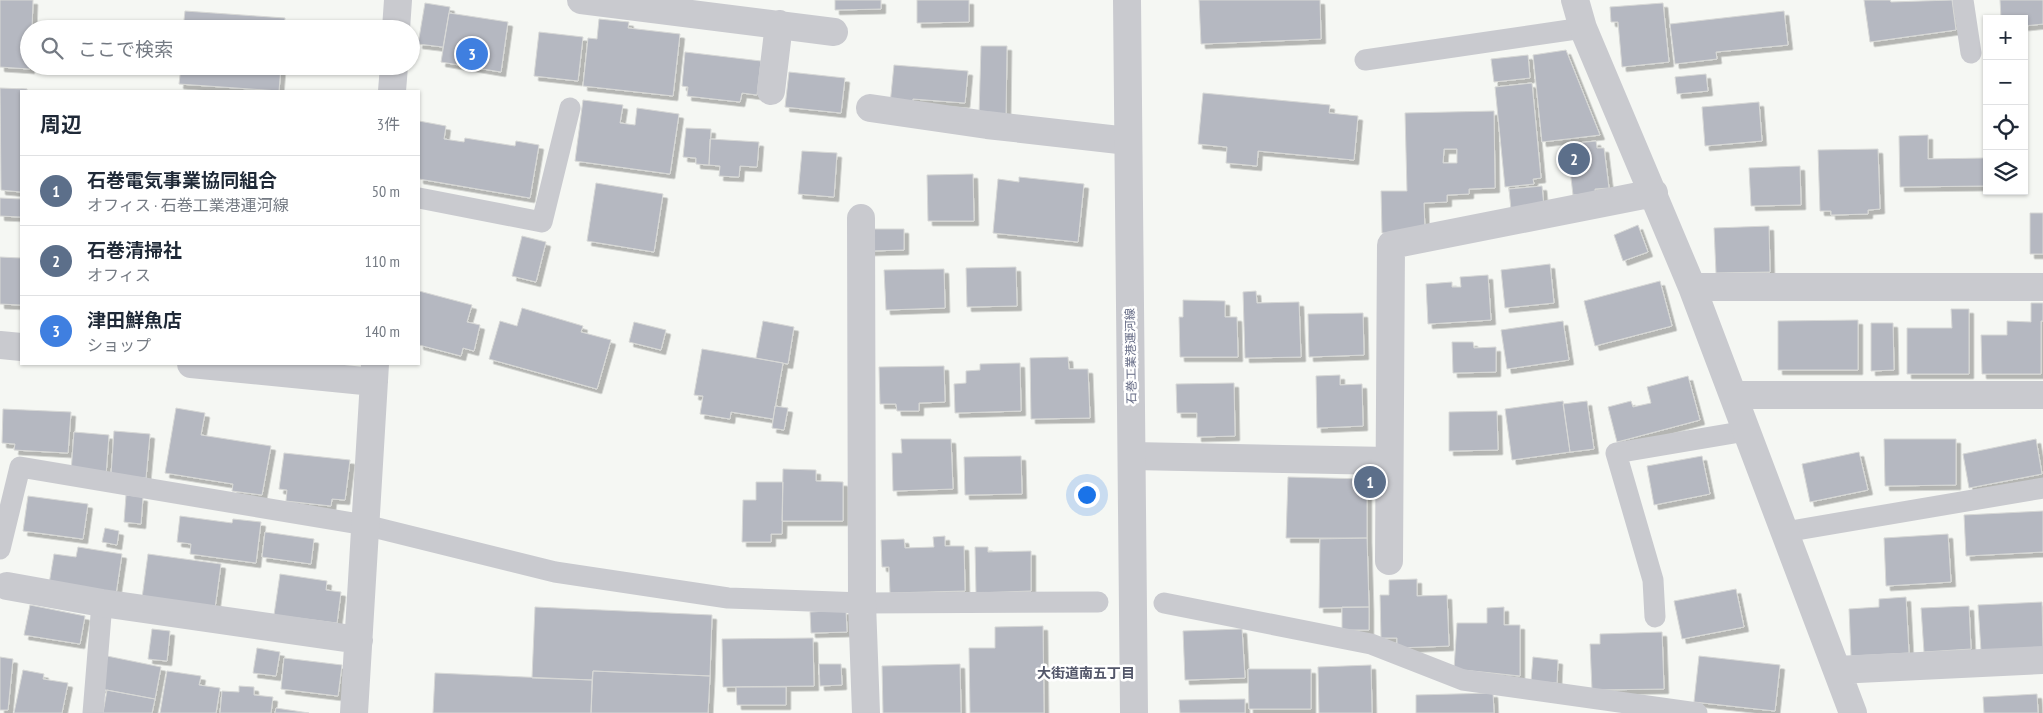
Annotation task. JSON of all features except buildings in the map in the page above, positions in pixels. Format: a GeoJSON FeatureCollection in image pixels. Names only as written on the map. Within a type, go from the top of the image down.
{"type":"FeatureCollection","features":[{"type":"Feature","properties":{"kind":"street"},"geometry":{"type":"LineString","coordinates":[[397,20],[398,0]]}},
{"type":"Feature","properties":{"kind":"street"},"geometry":{"type":"LineString","coordinates":[[581,0],[834,32]]}},
{"type":"Feature","properties":{"kind":"street","name":"石巻工業港運河線"},"geometry":{"type":"LineString","coordinates":[[1127,0],[1134,713]]}},
{"type":"Feature","properties":{"kind":"street"},"geometry":{"type":"LineString","coordinates":[[1575,0],[1583,28],[1692,287],[1853,713]]}},
{"type":"Feature","properties":{"kind":"street"},"geometry":{"type":"LineString","coordinates":[[771,91],[779,24]]}},
{"type":"Feature","properties":{"kind":"street"},"geometry":{"type":"LineString","coordinates":[[392,90],[393,75]]}},
{"type":"Feature","properties":{"kind":"street"},"geometry":{"type":"LineString","coordinates":[[870,108],[987,125],[1128,141]]}},
{"type":"Feature","properties":{"kind":"street"},"geometry":{"type":"LineString","coordinates":[[1389,561],[1391,245],[1654,193]]}},
{"type":"Feature","properties":{"kind":"street"},"geometry":{"type":"LineString","coordinates":[[861,218],[862,602],[866,713]]}},
{"type":"Feature","properties":{"kind":"street"},"geometry":{"type":"LineString","coordinates":[[1692,287],[2043,287]]}},
{"type":"Feature","properties":{"kind":"street"},"geometry":{"type":"LineString","coordinates":[[0,345],[20,347]]}},
{"type":"Feature","properties":{"kind":"street"},"geometry":{"type":"LineString","coordinates":[[211,365],[374,373],[354,713]]}},
{"type":"Feature","properties":{"kind":"street"},"geometry":{"type":"LineString","coordinates":[[1733,395],[2043,395]]}},
{"type":"Feature","properties":{"kind":"street"},"geometry":{"type":"LineString","coordinates":[[1132,456],[1390,461]]}},
{"type":"Feature","properties":{"kind":"street"},"geometry":{"type":"LineString","coordinates":[[7,586],[102,603],[359,640]]}},
{"type":"Feature","properties":{"kind":"street"},"geometry":{"type":"LineString","coordinates":[[1837,670],[2043,660]]}},
{"type":"Feature","properties":{"kind":"lane"},"geometry":{"type":"LineString","coordinates":[[1963,0],[1972,53]]}},
{"type":"Feature","properties":{"kind":"lane"},"geometry":{"type":"LineString","coordinates":[[1365,60],[1583,28]]}},
{"type":"Feature","properties":{"kind":"lane"},"geometry":{"type":"LineString","coordinates":[[420,198],[542,222],[570,108]]}},
{"type":"Feature","properties":{"kind":"lane"},"geometry":{"type":"LineString","coordinates":[[1655,617],[1654,580],[1616,453],[1746,431]]}},
{"type":"Feature","properties":{"kind":"lane"},"geometry":{"type":"LineString","coordinates":[[0,549],[20,467],[365,525],[555,572],[728,598],[862,602],[1098,602]]}},
{"type":"Feature","properties":{"kind":"lane"},"geometry":{"type":"LineString","coordinates":[[1785,532],[2043,488]]}},
{"type":"Feature","properties":{"kind":"lane"},"geometry":{"type":"LineString","coordinates":[[93,713],[102,603]]}},
{"type":"Feature","properties":{"kind":"lane"},"geometry":{"type":"LineString","coordinates":[[1164,603],[1371,644],[1463,680],[1622,708],[1697,713]]}},
{"type":"Feature","properties":{"kind":"place","name":"津田鮮魚店"},"geometry":{"type":"Point","coordinates":[472,54]}},
{"type":"Feature","properties":{"kind":"place","name":"石巻清掃社"},"geometry":{"type":"Point","coordinates":[1574,159]}},
{"type":"Feature","properties":{"kind":"place","name":"石巻電気事業協同組合"},"geometry":{"type":"Point","coordinates":[1370,482]}},
{"type":"Feature","properties":{"kind":"district","name":"大街道南五丁目"},"geometry":{"type":"Point","coordinates":[1086,673]}}]}
